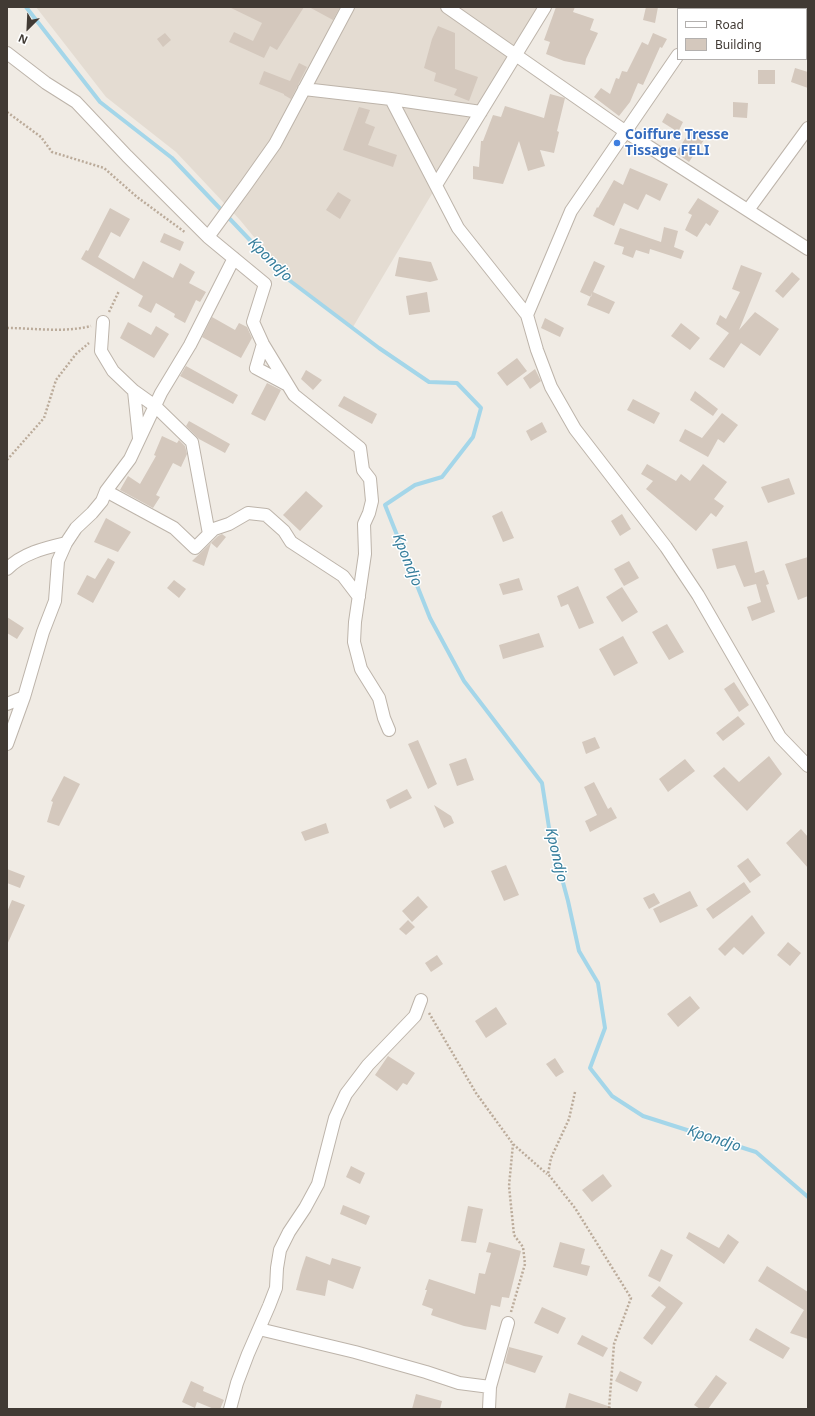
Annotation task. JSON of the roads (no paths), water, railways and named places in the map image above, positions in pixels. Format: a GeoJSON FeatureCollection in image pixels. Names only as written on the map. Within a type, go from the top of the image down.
{"type":"FeatureCollection","features":[{"type":"Feature","properties":{"kind":"street"},"geometry":{"type":"LineString","coordinates":[[210,233],[275,144],[348,7]]}},
{"type":"Feature","properties":{"kind":"street"},"geometry":{"type":"LineString","coordinates":[[447,7],[626,132],[808,249]]}},
{"type":"Feature","properties":{"kind":"street"},"geometry":{"type":"LineString","coordinates":[[436,185],[544,7]]}},
{"type":"Feature","properties":{"kind":"street"},"geometry":{"type":"LineString","coordinates":[[7,53],[46,83],[76,102],[127,156],[210,233],[234,258],[265,284],[254,322],[263,344],[286,384],[294,395],[360,448],[362,470],[370,479],[372,500],[369,513],[364,524],[366,554],[355,622],[354,642],[360,669],[379,698],[389,730]]}},
{"type":"Feature","properties":{"kind":"street"},"geometry":{"type":"LineString","coordinates":[[527,315],[571,211],[677,57]]}},
{"type":"Feature","properties":{"kind":"street"},"geometry":{"type":"LineString","coordinates":[[304,89],[391,99],[481,112]]}},
{"type":"Feature","properties":{"kind":"street"},"geometry":{"type":"LineString","coordinates":[[391,99],[458,228],[527,315],[537,350],[551,387],[575,429],[666,547],[698,595],[780,737],[808,766]]}},
{"type":"Feature","properties":{"kind":"street"},"geometry":{"type":"LineString","coordinates":[[748,210],[808,128]]}},
{"type":"Feature","properties":{"kind":"street"},"geometry":{"type":"LineString","coordinates":[[7,744],[24,697],[43,632],[55,601],[58,560],[66,543],[76,528],[92,513],[102,500],[106,491],[130,459],[155,406],[190,345],[234,258]]}},
{"type":"Feature","properties":{"kind":"street"},"geometry":{"type":"LineString","coordinates":[[103,327],[101,351],[113,371],[134,391],[155,406],[192,442],[208,534]]}},
{"type":"Feature","properties":{"kind":"street"},"geometry":{"type":"LineString","coordinates":[[263,344],[256,368],[286,384]]}},
{"type":"Feature","properties":{"kind":"street"},"geometry":{"type":"LineString","coordinates":[[134,391],[139,438]]}},
{"type":"Feature","properties":{"kind":"street"},"geometry":{"type":"LineString","coordinates":[[106,491],[174,528],[195,548],[214,529],[229,524],[248,513],[266,515],[284,531],[290,542],[343,576],[359,597]]}},
{"type":"Feature","properties":{"kind":"street"},"geometry":{"type":"LineString","coordinates":[[7,569],[14,562],[40,549],[66,543]]}},
{"type":"Feature","properties":{"kind":"street"},"geometry":{"type":"LineString","coordinates":[[7,704],[24,697]]}},
{"type":"Feature","properties":{"kind":"street"},"geometry":{"type":"LineString","coordinates":[[230,1409],[245,1361],[260,1329],[276,1288],[280,1250],[318,1184],[336,1118],[346,1094],[368,1065],[415,1016],[421,1000]]}},
{"type":"Feature","properties":{"kind":"street"},"geometry":{"type":"LineString","coordinates":[[489,1409],[490,1387],[508,1324]]}},
{"type":"Feature","properties":{"kind":"street"},"geometry":{"type":"LineString","coordinates":[[260,1329],[355,1352],[459,1383],[490,1387]]}},
{"type":"Feature","properties":{"kind":"waterway","name":"Kpondjo"},"geometry":{"type":"LineString","coordinates":[[26,7],[100,102],[172,158],[285,277],[379,348],[429,382],[457,383],[481,408],[473,437],[442,477],[415,485],[385,505],[430,618],[464,681],[542,783],[550,834],[568,901],[579,951],[598,983],[605,1028],[590,1068],[612,1096],[643,1116],[756,1152],[808,1197]]}},
{"type":"Feature","properties":{"kind":"place","name":"Coiffure Tresse Tissage FELI"},"geometry":{"type":"Point","coordinates":[617,143]}}]}
